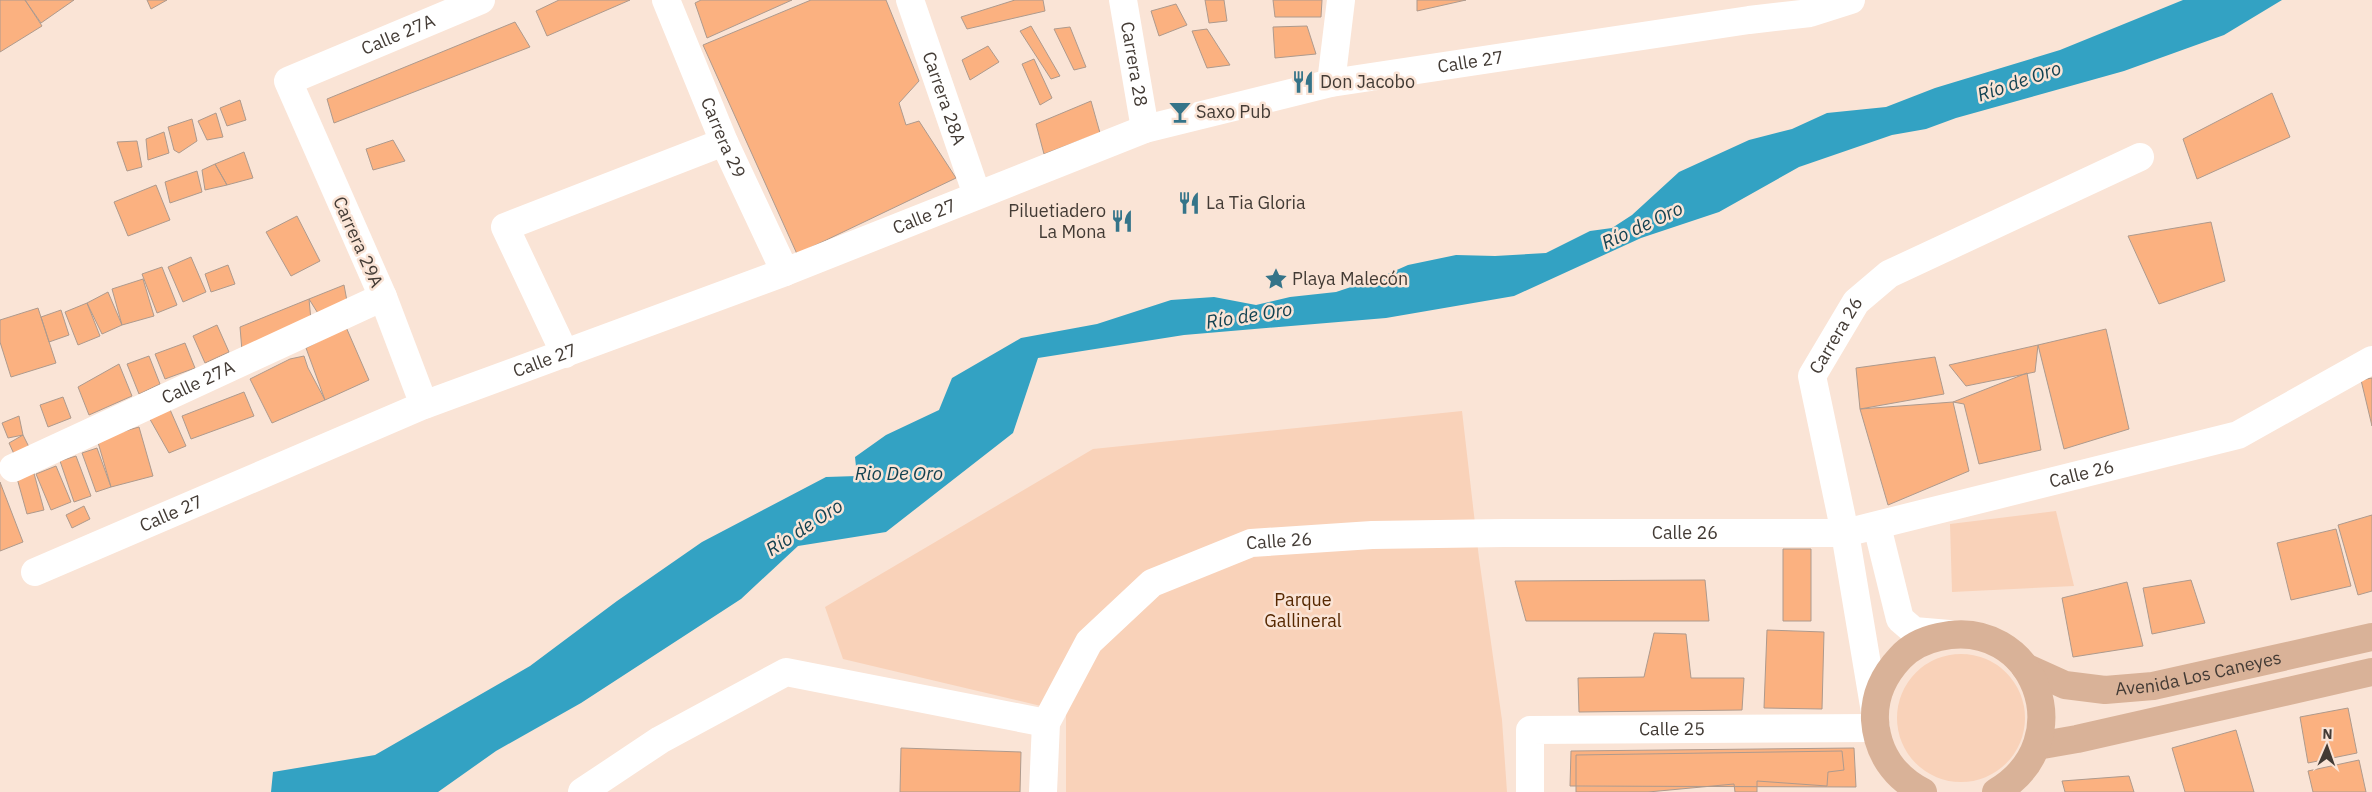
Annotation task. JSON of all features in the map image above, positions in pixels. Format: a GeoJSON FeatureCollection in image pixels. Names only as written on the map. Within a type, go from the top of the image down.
{"type":"FeatureCollection","features":[{"type":"Feature","properties":{"kind":"main road"},"geometry":{"type":"LineString","coordinates":[[1922,792],[1901,778],[1892,779],[1883,755],[1875,720],[1883,680],[1904,654],[1918,644],[1949,634],[1966,634],[1999,644],[2014,655],[2025,667],[2035,683],[2041,700],[2042,728],[2037,746],[2021,773],[1996,792]]}},
{"type":"Feature","properties":{"kind":"main road","name":"Avenida Los Caneyes"},"geometry":{"type":"LineString","coordinates":[[2025,667],[2065,685],[2105,690],[2153,686],[2372,637]]}},
{"type":"Feature","properties":{"kind":"main road","name":"Avenida Los Caneyes"},"geometry":{"type":"LineString","coordinates":[[2037,746],[2076,739],[2372,672]]}},
{"type":"Feature","properties":{"kind":"street","name":"Calle 27A"},"geometry":{"type":"LineString","coordinates":[[288,81],[481,0]]}},
{"type":"Feature","properties":{"kind":"street","name":"Carrera 29"},"geometry":{"type":"LineString","coordinates":[[666,0],[724,142],[785,272]]}},
{"type":"Feature","properties":{"kind":"street","name":"Carrera 28A"},"geometry":{"type":"LineString","coordinates":[[910,0],[977,195]]}},
{"type":"Feature","properties":{"kind":"street","name":"Carrera 28"},"geometry":{"type":"LineString","coordinates":[[1123,0],[1145,129]]}},
{"type":"Feature","properties":{"kind":"street"},"geometry":{"type":"LineString","coordinates":[[1331,83],[1341,0]]}},
{"type":"Feature","properties":{"kind":"street","name":"Calle 27"},"geometry":{"type":"LineString","coordinates":[[35,572],[424,405],[785,272],[1145,129],[1331,83],[1750,10],[1810,13],[1851,0]]}},
{"type":"Feature","properties":{"kind":"street","name":"Carrera 29A"},"geometry":{"type":"LineString","coordinates":[[288,81],[382,297],[424,405]]}},
{"type":"Feature","properties":{"kind":"street"},"geometry":{"type":"LineString","coordinates":[[565,354],[505,227],[724,142]]}},
{"type":"Feature","properties":{"kind":"street","name":"Carrera 26"},"geometry":{"type":"LineString","coordinates":[[1875,720],[1845,533],[1812,376],[1834,334],[1856,302],[1889,274],[2140,157]]}},
{"type":"Feature","properties":{"kind":"street","name":"Calle 27A"},"geometry":{"type":"LineString","coordinates":[[13,468],[382,297]]}},
{"type":"Feature","properties":{"kind":"street","name":"Calle 26"},"geometry":{"type":"LineString","coordinates":[[1046,723],[1089,642],[1152,583],[1251,543],[1372,536],[1495,533],[1845,533],[2238,435],[2372,360]]}},
{"type":"Feature","properties":{"kind":"street"},"geometry":{"type":"LineString","coordinates":[[1877,526],[1900,620],[1914,631],[1949,634]]}},
{"type":"Feature","properties":{"kind":"street"},"geometry":{"type":"LineString","coordinates":[[582,792],[660,740],[786,672],[1046,723],[1043,792]]}},
{"type":"Feature","properties":{"kind":"street","name":"Calle 25"},"geometry":{"type":"LineString","coordinates":[[1530,792],[1530,730],[1875,720]]}},
{"type":"Feature","properties":{"kind":"green space","name":"Parque Gallineral"},"geometry":{"type":"Polygon","coordinates":[[[1462,411],[1479,558],[1502,720],[1507,792],[1066,792],[1066,712],[843,659],[825,607],[1093,449],[1462,411]]]}},
{"type":"Feature","properties":{"kind":"green space"},"geometry":{"type":"Polygon","coordinates":[[[2056,511],[2074,586],[1952,592],[1950,524],[2056,511]]]}},
{"type":"Feature","properties":{"kind":"green space"},"geometry":{"type":"Polygon","coordinates":[[[1961,654],[1985,659],[2006,673],[2020,694],[2025,718],[2020,742],[2006,763],[1985,777],[1961,782],[1937,777],[1916,763],[1902,742],[1897,718],[1902,694],[1916,673],[1937,659],[1961,654]]]}},
{"type":"Feature","properties":{"kind":"water","name":"Rio De Oro"},"geometry":{"type":"Polygon","coordinates":[[[2183,0],[2282,0],[2224,35],[2124,71],[1956,118],[1926,129],[1892,135],[1799,167],[1719,212],[1641,238],[1514,296],[1386,318],[1184,335],[1038,358],[1013,433],[886,532],[798,546],[741,599],[581,703],[496,751],[438,792],[271,792],[273,772],[375,755],[530,666],[617,601],[702,542],[826,477],[857,476],[855,457],[886,435],[939,410],[952,378],[1021,338],[1097,324],[1171,300],[1214,297],[1256,305],[1290,297],[1336,292],[1381,277],[1408,265],[1456,255],[1495,256],[1546,253],[1590,231],[1612,228],[1632,215],[1679,172],[1749,140],[1792,129],[1827,113],[1886,107],[1935,88],[2060,50],[2183,0]]]}},
{"type":"Feature","properties":{"kind":"building"},"geometry":{"type":"Polygon","coordinates":[[[0,0],[25,0],[42,26],[0,52],[0,0]]]}},
{"type":"Feature","properties":{"kind":"building"},"geometry":{"type":"Polygon","coordinates":[[[25,0],[74,0],[41,23],[25,0]]]}},
{"type":"Feature","properties":{"kind":"building"},"geometry":{"type":"Polygon","coordinates":[[[147,0],[167,0],[151,9],[147,0]]]}},
{"type":"Feature","properties":{"kind":"building"},"geometry":{"type":"Polygon","coordinates":[[[559,0],[630,0],[547,36],[536,11],[559,0]]]}},
{"type":"Feature","properties":{"kind":"building"},"geometry":{"type":"Polygon","coordinates":[[[701,0],[792,0],[707,38],[695,3],[701,0]]]}},
{"type":"Feature","properties":{"kind":"building"},"geometry":{"type":"Polygon","coordinates":[[[811,0],[886,0],[919,81],[899,103],[906,125],[919,121],[956,178],[797,254],[703,45],[811,0]]]}},
{"type":"Feature","properties":{"kind":"building"},"geometry":{"type":"Polygon","coordinates":[[[1015,0],[1043,0],[1045,11],[967,29],[961,17],[1015,0]]]}},
{"type":"Feature","properties":{"kind":"building"},"geometry":{"type":"Polygon","coordinates":[[[1205,0],[1224,0],[1227,21],[1209,23],[1205,0]]]}},
{"type":"Feature","properties":{"kind":"building"},"geometry":{"type":"Polygon","coordinates":[[[1273,0],[1322,0],[1321,17],[1275,17],[1273,0]]]}},
{"type":"Feature","properties":{"kind":"building"},"geometry":{"type":"Polygon","coordinates":[[[1417,0],[1466,0],[1417,11],[1417,0]]]}},
{"type":"Feature","properties":{"kind":"building"},"geometry":{"type":"Polygon","coordinates":[[[1176,4],[1187,25],[1159,36],[1151,11],[1176,4]]]}},
{"type":"Feature","properties":{"kind":"building"},"geometry":{"type":"Polygon","coordinates":[[[515,22],[530,47],[334,123],[327,99],[515,22]]]}},
{"type":"Feature","properties":{"kind":"building"},"geometry":{"type":"Polygon","coordinates":[[[1031,26],[1060,76],[1051,79],[1020,31],[1031,26]]]}},
{"type":"Feature","properties":{"kind":"building"},"geometry":{"type":"Polygon","coordinates":[[[1307,26],[1316,54],[1275,58],[1273,27],[1307,26]]]}},
{"type":"Feature","properties":{"kind":"building"},"geometry":{"type":"Polygon","coordinates":[[[1070,27],[1086,67],[1074,70],[1054,29],[1070,27]]]}},
{"type":"Feature","properties":{"kind":"building"},"geometry":{"type":"Polygon","coordinates":[[[1207,29],[1230,65],[1207,68],[1192,31],[1207,29]]]}},
{"type":"Feature","properties":{"kind":"building"},"geometry":{"type":"Polygon","coordinates":[[[988,46],[999,62],[970,80],[962,60],[988,46]]]}},
{"type":"Feature","properties":{"kind":"building"},"geometry":{"type":"Polygon","coordinates":[[[1034,59],[1052,98],[1040,105],[1022,64],[1034,59]]]}},
{"type":"Feature","properties":{"kind":"building"},"geometry":{"type":"Polygon","coordinates":[[[2272,93],[2290,137],[2197,179],[2183,139],[2272,93]]]}},
{"type":"Feature","properties":{"kind":"building"},"geometry":{"type":"Polygon","coordinates":[[[240,100],[246,120],[227,126],[220,108],[240,100]]]}},
{"type":"Feature","properties":{"kind":"building"},"geometry":{"type":"Polygon","coordinates":[[[1091,101],[1100,133],[1044,154],[1036,124],[1091,101]]]}},
{"type":"Feature","properties":{"kind":"building"},"geometry":{"type":"Polygon","coordinates":[[[216,113],[223,137],[207,140],[198,121],[216,113]]]}},
{"type":"Feature","properties":{"kind":"building"},"geometry":{"type":"Polygon","coordinates":[[[192,119],[197,141],[179,153],[174,150],[168,127],[192,119]]]}},
{"type":"Feature","properties":{"kind":"building"},"geometry":{"type":"Polygon","coordinates":[[[164,132],[169,153],[148,160],[146,139],[164,132]]]}},
{"type":"Feature","properties":{"kind":"building"},"geometry":{"type":"Polygon","coordinates":[[[393,140],[405,161],[373,170],[366,149],[393,140]]]}},
{"type":"Feature","properties":{"kind":"building"},"geometry":{"type":"Polygon","coordinates":[[[137,141],[142,167],[127,171],[117,142],[137,141]]]}},
{"type":"Feature","properties":{"kind":"building"},"geometry":{"type":"Polygon","coordinates":[[[244,152],[253,178],[227,185],[215,164],[244,152]]]}},
{"type":"Feature","properties":{"kind":"building"},"geometry":{"type":"Polygon","coordinates":[[[215,164],[227,185],[205,190],[202,170],[215,164]]]}},
{"type":"Feature","properties":{"kind":"building"},"geometry":{"type":"Polygon","coordinates":[[[197,171],[202,192],[170,203],[165,182],[197,171]]]}},
{"type":"Feature","properties":{"kind":"building"},"geometry":{"type":"Polygon","coordinates":[[[156,185],[170,220],[128,236],[114,202],[156,185]]]}},
{"type":"Feature","properties":{"kind":"building"},"geometry":{"type":"Polygon","coordinates":[[[297,216],[320,261],[291,276],[266,232],[297,216]]]}},
{"type":"Feature","properties":{"kind":"building"},"geometry":{"type":"Polygon","coordinates":[[[2211,222],[2225,281],[2159,304],[2128,236],[2211,222]]]}},
{"type":"Feature","properties":{"kind":"building"},"geometry":{"type":"Polygon","coordinates":[[[191,257],[206,292],[183,302],[168,267],[191,257]]]}},
{"type":"Feature","properties":{"kind":"building"},"geometry":{"type":"Polygon","coordinates":[[[228,265],[235,284],[211,292],[205,274],[228,265]]]}},
{"type":"Feature","properties":{"kind":"building"},"geometry":{"type":"Polygon","coordinates":[[[162,267],[177,305],[157,313],[142,274],[162,267]]]}},
{"type":"Feature","properties":{"kind":"building"},"geometry":{"type":"Polygon","coordinates":[[[143,279],[154,316],[122,325],[112,289],[143,279]]]}},
{"type":"Feature","properties":{"kind":"building"},"geometry":{"type":"Polygon","coordinates":[[[344,285],[347,301],[319,315],[309,299],[344,285]]]}},
{"type":"Feature","properties":{"kind":"building"},"geometry":{"type":"Polygon","coordinates":[[[108,292],[122,325],[102,334],[87,303],[108,292]]]}},
{"type":"Feature","properties":{"kind":"building"},"geometry":{"type":"Polygon","coordinates":[[[309,299],[311,320],[242,351],[240,327],[309,299]]]}},
{"type":"Feature","properties":{"kind":"building"},"geometry":{"type":"Polygon","coordinates":[[[87,303],[100,336],[78,345],[65,312],[87,303]]]}},
{"type":"Feature","properties":{"kind":"building"},"geometry":{"type":"Polygon","coordinates":[[[38,308],[56,363],[11,377],[0,342],[0,320],[38,308]]]}},
{"type":"Feature","properties":{"kind":"building"},"geometry":{"type":"Polygon","coordinates":[[[61,310],[69,335],[49,342],[41,317],[61,310]]]}},
{"type":"Feature","properties":{"kind":"building"},"geometry":{"type":"Polygon","coordinates":[[[217,325],[229,352],[205,363],[193,336],[217,325]]]}},
{"type":"Feature","properties":{"kind":"building"},"geometry":{"type":"Polygon","coordinates":[[[346,327],[369,380],[325,400],[306,348],[346,327]]]}},
{"type":"Feature","properties":{"kind":"building"},"geometry":{"type":"Polygon","coordinates":[[[2106,329],[2129,429],[2064,449],[2038,345],[2106,329]]]}},
{"type":"Feature","properties":{"kind":"building"},"geometry":{"type":"Polygon","coordinates":[[[185,343],[195,368],[165,379],[155,354],[185,343]]]}},
{"type":"Feature","properties":{"kind":"building"},"geometry":{"type":"Polygon","coordinates":[[[2038,345],[2035,372],[1966,386],[1949,365],[2038,345]]]}},
{"type":"Feature","properties":{"kind":"building"},"geometry":{"type":"Polygon","coordinates":[[[149,356],[160,384],[139,394],[127,364],[149,356]]]}},
{"type":"Feature","properties":{"kind":"building"},"geometry":{"type":"Polygon","coordinates":[[[304,356],[308,368],[325,400],[272,423],[250,379],[290,359],[304,356]]]}},
{"type":"Feature","properties":{"kind":"building"},"geometry":{"type":"Polygon","coordinates":[[[1935,357],[1944,394],[1860,409],[1856,368],[1935,357]]]}},
{"type":"Feature","properties":{"kind":"building"},"geometry":{"type":"Polygon","coordinates":[[[119,364],[132,396],[89,415],[78,387],[119,364]]]}},
{"type":"Feature","properties":{"kind":"building"},"geometry":{"type":"Polygon","coordinates":[[[2027,373],[2041,450],[1979,464],[1964,404],[1953,402],[2027,373]]]}},
{"type":"Feature","properties":{"kind":"building"},"geometry":{"type":"Polygon","coordinates":[[[2372,378],[2372,426],[2361,380],[2372,378]]]}},
{"type":"Feature","properties":{"kind":"building"},"geometry":{"type":"Polygon","coordinates":[[[244,392],[254,416],[191,439],[182,416],[244,392]]]}},
{"type":"Feature","properties":{"kind":"building"},"geometry":{"type":"Polygon","coordinates":[[[63,397],[71,418],[48,427],[40,405],[63,397]]]}},
{"type":"Feature","properties":{"kind":"building"},"geometry":{"type":"Polygon","coordinates":[[[1953,402],[1969,471],[1888,505],[1860,409],[1953,402]]]}},
{"type":"Feature","properties":{"kind":"building"},"geometry":{"type":"Polygon","coordinates":[[[168,405],[186,446],[169,453],[147,414],[168,405]]]}},
{"type":"Feature","properties":{"kind":"building"},"geometry":{"type":"Polygon","coordinates":[[[19,416],[23,435],[8,438],[2,423],[19,416]]]}},
{"type":"Feature","properties":{"kind":"building"},"geometry":{"type":"Polygon","coordinates":[[[139,427],[153,476],[111,487],[97,439],[139,427]]]}},
{"type":"Feature","properties":{"kind":"building"},"geometry":{"type":"Polygon","coordinates":[[[23,435],[29,447],[14,454],[9,443],[23,435]]]}},
{"type":"Feature","properties":{"kind":"building"},"geometry":{"type":"Polygon","coordinates":[[[97,448],[111,487],[96,492],[82,453],[97,448]]]}},
{"type":"Feature","properties":{"kind":"building"},"geometry":{"type":"Polygon","coordinates":[[[76,456],[91,496],[74,502],[60,461],[76,456]]]}},
{"type":"Feature","properties":{"kind":"building"},"geometry":{"type":"Polygon","coordinates":[[[32,466],[44,510],[27,514],[15,471],[32,466]]]}},
{"type":"Feature","properties":{"kind":"building"},"geometry":{"type":"Polygon","coordinates":[[[56,466],[71,502],[51,510],[36,474],[56,466]]]}},
{"type":"Feature","properties":{"kind":"building"},"geometry":{"type":"Polygon","coordinates":[[[0,482],[23,542],[0,551],[0,482]]]}},
{"type":"Feature","properties":{"kind":"building"},"geometry":{"type":"Polygon","coordinates":[[[84,506],[90,519],[72,528],[66,515],[84,506]]]}},
{"type":"Feature","properties":{"kind":"building"},"geometry":{"type":"Polygon","coordinates":[[[2372,515],[2372,591],[2358,595],[2338,525],[2372,515]]]}},
{"type":"Feature","properties":{"kind":"building"},"geometry":{"type":"Polygon","coordinates":[[[2336,529],[2351,586],[2291,600],[2277,543],[2336,529]]]}},
{"type":"Feature","properties":{"kind":"building"},"geometry":{"type":"Polygon","coordinates":[[[1783,549],[1811,549],[1811,621],[1783,621],[1783,549]]]}},
{"type":"Feature","properties":{"kind":"building"},"geometry":{"type":"Polygon","coordinates":[[[1705,580],[1709,621],[1526,621],[1515,581],[1705,580]]]}},
{"type":"Feature","properties":{"kind":"building"},"geometry":{"type":"Polygon","coordinates":[[[2191,580],[2205,623],[2152,634],[2143,588],[2191,580]]]}},
{"type":"Feature","properties":{"kind":"building"},"geometry":{"type":"Polygon","coordinates":[[[2127,582],[2143,646],[2073,657],[2062,598],[2127,582]]]}},
{"type":"Feature","properties":{"kind":"building"},"geometry":{"type":"Polygon","coordinates":[[[1767,630],[1824,632],[1822,709],[1764,708],[1767,630]]]}},
{"type":"Feature","properties":{"kind":"building"},"geometry":{"type":"Polygon","coordinates":[[[1654,633],[1686,634],[1691,678],[1744,678],[1742,710],[1579,712],[1578,678],[1644,677],[1654,633]]]}},
{"type":"Feature","properties":{"kind":"building"},"geometry":{"type":"Polygon","coordinates":[[[2348,708],[2357,753],[2308,763],[2300,717],[2348,708]]]}},
{"type":"Feature","properties":{"kind":"building"},"geometry":{"type":"Polygon","coordinates":[[[2236,730],[2254,792],[2185,792],[2172,748],[2236,730]]]}},
{"type":"Feature","properties":{"kind":"building"},"geometry":{"type":"Polygon","coordinates":[[[901,748],[1021,752],[1020,792],[900,792],[901,748]]]}},
{"type":"Feature","properties":{"kind":"building"},"geometry":{"type":"Polygon","coordinates":[[[1854,748],[1856,787],[1570,786],[1571,751],[1854,748]]]}},
{"type":"Feature","properties":{"kind":"building"},"geometry":{"type":"Polygon","coordinates":[[[1842,751],[1844,770],[1828,772],[1827,786],[1757,781],[1757,792],[1735,792],[1734,784],[1648,792],[1576,792],[1576,755],[1842,751]]]}},
{"type":"Feature","properties":{"kind":"building"},"geometry":{"type":"Polygon","coordinates":[[[2359,760],[2366,792],[2313,792],[2308,771],[2359,760]]]}},
{"type":"Feature","properties":{"kind":"building"},"geometry":{"type":"Polygon","coordinates":[[[2129,776],[2134,792],[2065,792],[2062,781],[2129,776]]]}},
{"type":"Feature","properties":{"kind":"place","name":"Don Jacobo"},"geometry":{"type":"Point","coordinates":[1303,82]}},
{"type":"Feature","properties":{"kind":"place","name":"Saxo Pub"},"geometry":{"type":"Point","coordinates":[1180,112]}},
{"type":"Feature","properties":{"kind":"place","name":"La Tia Gloria"},"geometry":{"type":"Point","coordinates":[1189,203]}},
{"type":"Feature","properties":{"kind":"place","name":"Piluetiadero La Mona"},"geometry":{"type":"Point","coordinates":[1122,221]}},
{"type":"Feature","properties":{"kind":"place","name":"Playa Malecón"},"geometry":{"type":"Point","coordinates":[1276,279]}},
{"type":"Feature","properties":{"kind":"water label","name":"Río de Oro"},"geometry":{"type":"Point","coordinates":[2019,81]}},
{"type":"Feature","properties":{"kind":"water label","name":"Río de Oro"},"geometry":{"type":"Point","coordinates":[1642,225]}},
{"type":"Feature","properties":{"kind":"water label","name":"Río de Oro"},"geometry":{"type":"Point","coordinates":[1249,315]}},
{"type":"Feature","properties":{"kind":"water label","name":"Río de Oro"},"geometry":{"type":"Point","coordinates":[804,527]}}]}
